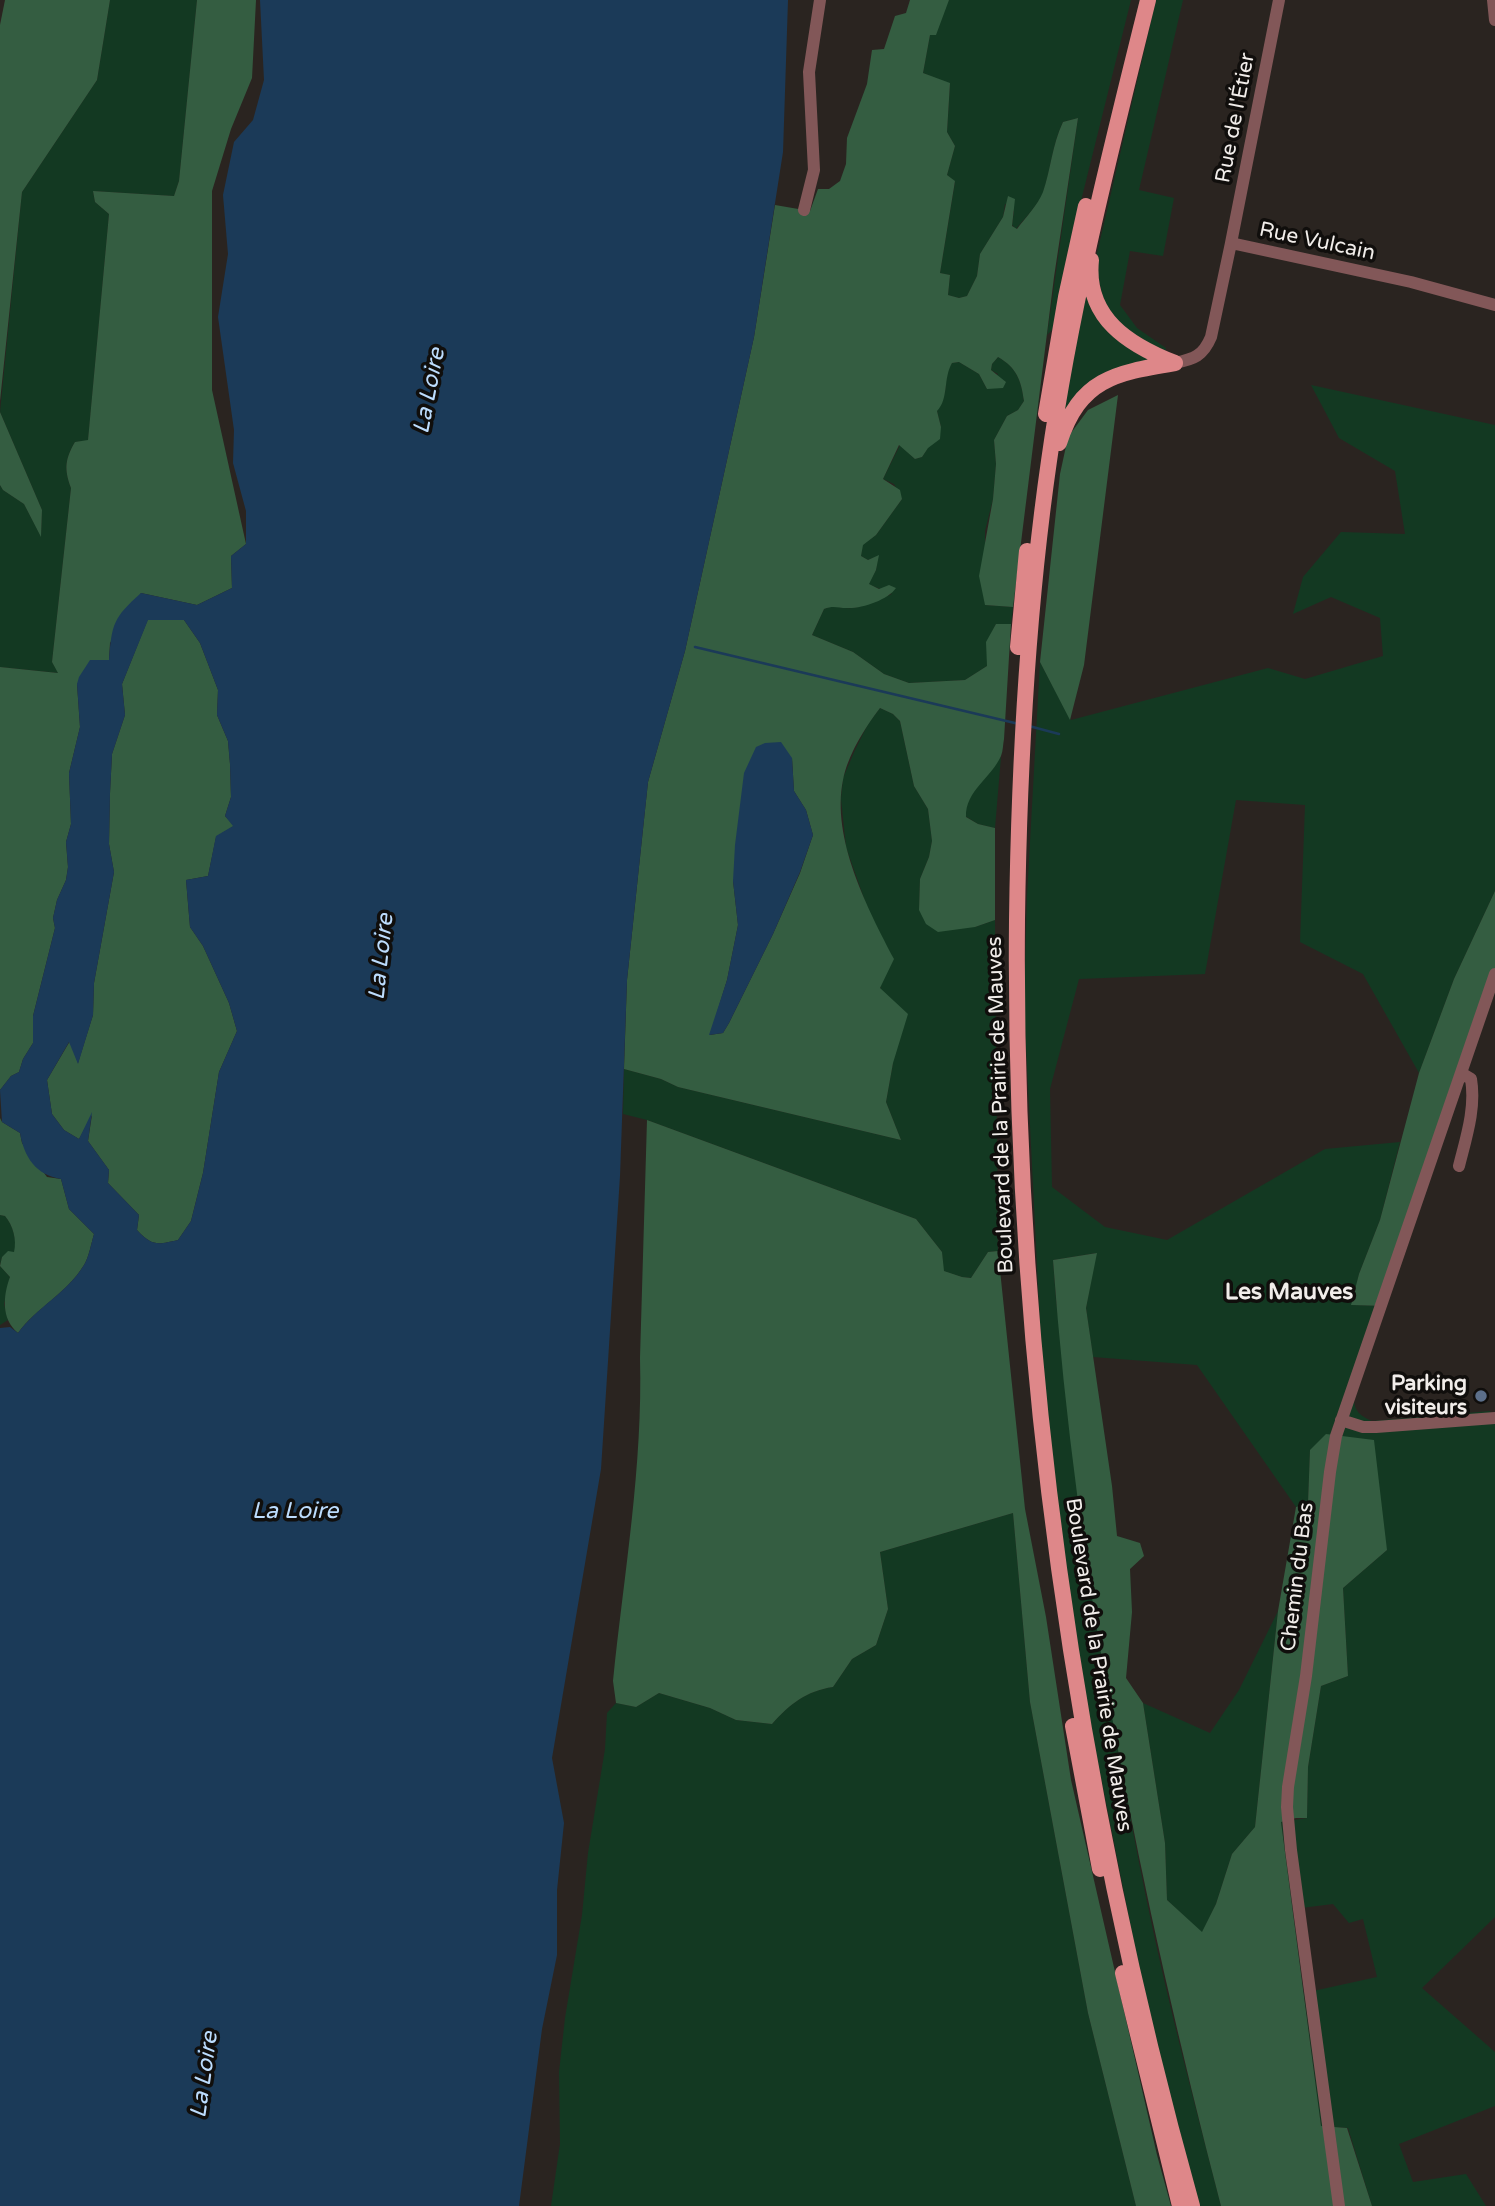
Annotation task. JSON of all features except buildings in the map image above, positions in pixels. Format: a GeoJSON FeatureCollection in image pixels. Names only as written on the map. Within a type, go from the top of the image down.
{"type":"FeatureCollection","features":[{"type":"Feature","properties":{"kind":"main road","name":"Boulevard de la Prairie de Mauves"},"geometry":{"type":"LineString","coordinates":[[1138,0],[1068,284],[1039,453],[1013,724],[1007,838],[1007,1076],[1021,1328],[1033,1453],[1067,1695],[1114,1936],[1180,2206]]}},
{"type":"Feature","properties":{"kind":"main road","name":"Boulevard de la Prairie de Mauves"},"geometry":{"type":"LineString","coordinates":[[1151,0],[1083,264],[1048,464],[1031,625],[1020,786],[1016,1007],[1021,1181],[1031,1333],[1058,1572],[1083,1719],[1125,1934],[1192,2206]]}},
{"type":"Feature","properties":{"kind":"main road"},"geometry":{"type":"LineString","coordinates":[[1151,0],[1098,221],[1090,264],[1091,280],[1104,316],[1124,337],[1144,351],[1175,363]]}},
{"type":"Feature","properties":{"kind":"main road"},"geometry":{"type":"LineString","coordinates":[[1031,625],[1054,470],[1063,430],[1073,412],[1090,392],[1112,376],[1175,363]]}},
{"type":"Feature","properties":{"kind":"street"},"geometry":{"type":"LineString","coordinates":[[804,210],[814,170],[809,72],[820,0]]}},
{"type":"Feature","properties":{"kind":"street","name":"Rue de l'Étier"},"geometry":{"type":"LineString","coordinates":[[1231,243],[1279,0]]}},
{"type":"Feature","properties":{"kind":"street"},"geometry":{"type":"LineString","coordinates":[[1493,0],[1495,20]]}},
{"type":"Feature","properties":{"kind":"street","name":"Rue Vulcain"},"geometry":{"type":"LineString","coordinates":[[1175,363],[1195,359],[1205,351],[1211,337],[1231,243],[1411,282],[1495,305]]}},
{"type":"Feature","properties":{"kind":"street","name":"Chemin du Bas"},"geometry":{"type":"LineString","coordinates":[[1339,2206],[1292,1864],[1287,1807],[1330,1472],[1341,1420],[1495,974]]}},
{"type":"Feature","properties":{"kind":"street"},"geometry":{"type":"LineString","coordinates":[[1459,1166],[1472,1093],[1471,1079],[1461,1073]]}},
{"type":"Feature","properties":{"kind":"street"},"geometry":{"type":"LineString","coordinates":[[1341,1420],[1363,1427],[1376,1427],[1495,1418]]}},
{"type":"Feature","properties":{"kind":"green space"},"geometry":{"type":"Polygon","coordinates":[[[5,0],[110,0],[97,80],[22,192],[0,401],[0,25],[5,0]]]}},
{"type":"Feature","properties":{"kind":"green space"},"geometry":{"type":"Polygon","coordinates":[[[110,0],[197,0],[179,181],[174,196],[93,191],[95,202],[109,214],[88,441],[75,442],[67,464],[71,488],[52,662],[59,673],[0,667],[0,485],[24,504],[41,536],[42,510],[0,412],[22,192],[97,80],[110,0]]]}},
{"type":"Feature","properties":{"kind":"green space"},"geometry":{"type":"Polygon","coordinates":[[[197,0],[256,0],[252,78],[231,129],[212,191],[212,390],[246,544],[231,556],[232,588],[197,605],[141,593],[110,643],[109,660],[77,684],[80,727],[69,773],[71,824],[66,842],[66,880],[57,900],[53,918],[55,928],[33,1016],[33,1043],[19,1072],[11,1076],[0,1090],[0,667],[58,673],[52,662],[71,488],[67,464],[75,442],[88,440],[109,214],[95,202],[93,191],[174,196],[179,181],[197,0]]]}},
{"type":"Feature","properties":{"kind":"green space"},"geometry":{"type":"Polygon","coordinates":[[[910,0],[949,0],[936,35],[930,35],[923,73],[950,83],[947,132],[955,146],[947,175],[955,181],[940,273],[950,275],[948,295],[959,298],[967,296],[977,276],[980,254],[1003,217],[1008,196],[1015,199],[1012,226],[1017,229],[1035,207],[1043,192],[1063,122],[1078,118],[1054,277],[1013,607],[985,605],[979,576],[993,499],[996,464],[994,440],[1007,416],[1018,410],[1024,401],[1017,375],[998,357],[991,370],[1006,382],[1003,388],[987,389],[979,374],[959,362],[952,363],[943,401],[937,411],[941,427],[940,439],[928,448],[922,457],[915,459],[899,445],[883,479],[900,490],[902,499],[876,535],[863,545],[861,556],[868,560],[879,555],[869,584],[879,589],[889,585],[896,588],[881,600],[867,605],[824,609],[812,635],[853,652],[884,674],[909,683],[965,680],[987,666],[986,642],[996,624],[1011,624],[1002,752],[997,764],[970,799],[966,817],[978,824],[995,828],[995,920],[975,927],[938,932],[926,924],[919,910],[920,879],[932,841],[928,809],[914,786],[900,721],[893,714],[880,708],[857,742],[843,780],[842,826],[847,849],[863,896],[894,959],[880,988],[908,1014],[893,1063],[886,1102],[901,1140],[678,1087],[661,1079],[624,1069],[627,980],[648,782],[685,651],[754,337],[775,205],[810,211],[818,189],[829,189],[840,181],[846,164],[847,138],[867,84],[872,50],[884,49],[895,16],[906,13],[910,0]],[[792,758],[733,881],[738,925],[727,980],[710,1035],[723,1033],[729,1023],[800,873],[813,835],[806,810],[794,791],[792,758]]]}},
{"type":"Feature","properties":{"kind":"green space"},"geometry":{"type":"Polygon","coordinates":[[[949,0],[1131,0],[1071,241],[1055,327],[1047,335],[1078,118],[1063,122],[1043,193],[1035,207],[1016,229],[1012,225],[1014,211],[1005,204],[1003,217],[980,254],[977,276],[967,296],[959,298],[948,295],[950,275],[940,273],[955,182],[947,175],[955,146],[947,132],[950,84],[923,73],[930,35],[949,0]]]}},
{"type":"Feature","properties":{"kind":"green space"},"geometry":{"type":"Polygon","coordinates":[[[1156,0],[1183,0],[1139,190],[1174,198],[1163,256],[1130,251],[1120,305],[1137,328],[1166,348],[1165,351],[1132,338],[1106,312],[1095,262],[1156,0]]]}},
{"type":"Feature","properties":{"kind":"green space"},"geometry":{"type":"Polygon","coordinates":[[[1085,288],[1097,313],[1159,360],[1063,413],[1085,288]]]}},
{"type":"Feature","properties":{"kind":"green space"},"geometry":{"type":"Polygon","coordinates":[[[998,357],[1017,375],[1024,401],[1018,410],[1007,416],[994,440],[996,464],[993,499],[985,531],[985,605],[1013,607],[1011,624],[996,624],[987,642],[987,666],[965,680],[909,683],[884,674],[853,652],[812,635],[824,609],[858,607],[892,594],[868,584],[876,570],[878,556],[868,560],[861,556],[862,545],[876,535],[902,499],[894,484],[883,479],[900,445],[915,459],[922,457],[941,427],[937,411],[945,392],[947,371],[952,363],[959,362],[979,374],[987,389],[998,374],[991,370],[998,357]]]}},
{"type":"Feature","properties":{"kind":"green space"},"geometry":{"type":"Polygon","coordinates":[[[1311,385],[1495,425],[1495,891],[1454,979],[1419,1073],[1363,974],[1300,942],[1305,805],[1236,800],[1205,974],[1079,979],[1050,1089],[1052,1187],[1105,1227],[1167,1240],[1325,1149],[1400,1142],[1380,1220],[1359,1274],[1352,1305],[1385,1306],[1354,1403],[1359,1413],[1372,1421],[1490,1411],[1495,1423],[1495,1917],[1422,1988],[1495,2052],[1495,2106],[1399,2144],[1413,2182],[1466,2174],[1486,2206],[1372,2206],[1348,2128],[1321,2126],[1304,1993],[1377,1977],[1363,1919],[1349,1923],[1333,1904],[1293,1909],[1281,1822],[1307,1818],[1308,1767],[1321,1686],[1348,1676],[1343,1588],[1387,1550],[1310,1450],[1308,1503],[1296,1507],[1197,1365],[1093,1357],[1086,1308],[1096,1253],[1053,1260],[1056,1299],[1095,1601],[1132,1827],[1164,1978],[1221,2206],[1199,2206],[1150,2023],[1078,1662],[1043,1386],[1024,1005],[1040,662],[1071,720],[1268,668],[1305,679],[1383,656],[1380,618],[1331,597],[1293,614],[1303,577],[1341,532],[1405,534],[1395,471],[1339,438],[1311,385]]]}},
{"type":"Feature","properties":{"kind":"green space"},"geometry":{"type":"Polygon","coordinates":[[[1118,395],[1084,665],[1070,720],[1040,662],[1060,474],[1068,437],[1088,410],[1118,395]]]}},
{"type":"Feature","properties":{"kind":"green space"},"geometry":{"type":"Polygon","coordinates":[[[0,412],[42,510],[41,537],[24,504],[0,485],[0,412]]]}},
{"type":"Feature","properties":{"kind":"green space"},"geometry":{"type":"Polygon","coordinates":[[[148,619],[184,620],[200,643],[218,690],[217,715],[228,741],[231,797],[225,816],[234,826],[216,837],[208,876],[186,880],[190,927],[203,946],[229,1003],[237,1031],[219,1072],[203,1173],[191,1221],[178,1240],[160,1243],[151,1242],[137,1230],[139,1215],[108,1183],[109,1170],[88,1141],[92,1115],[79,1139],[64,1130],[52,1114],[47,1080],[70,1041],[78,1063],[93,1015],[94,983],[114,872],[109,844],[112,754],[125,715],[122,684],[148,619]]]}},
{"type":"Feature","properties":{"kind":"green space"},"geometry":{"type":"Polygon","coordinates":[[[880,708],[900,721],[914,786],[928,809],[932,841],[920,879],[919,910],[975,927],[995,920],[998,1251],[988,1252],[971,1278],[943,1271],[942,1252],[916,1219],[647,1120],[623,1114],[624,1069],[661,1079],[678,1087],[901,1140],[886,1102],[893,1063],[867,907],[846,847],[841,799],[843,778],[855,750],[868,724],[880,708]]]}},
{"type":"Feature","properties":{"kind":"green space"},"geometry":{"type":"Polygon","coordinates":[[[1001,757],[995,828],[978,824],[965,816],[973,792],[1001,757]]]}},
{"type":"Feature","properties":{"kind":"green space"},"geometry":{"type":"Polygon","coordinates":[[[1495,891],[1495,991],[1385,1306],[1351,1305],[1359,1274],[1380,1220],[1419,1073],[1454,979],[1495,891]]]}},
{"type":"Feature","properties":{"kind":"green space"},"geometry":{"type":"Polygon","coordinates":[[[0,1118],[20,1133],[22,1143],[47,1177],[61,1179],[69,1209],[94,1234],[87,1258],[77,1275],[18,1333],[9,1321],[5,1307],[10,1277],[0,1266],[2,1257],[8,1251],[14,1252],[15,1243],[10,1224],[5,1216],[0,1215],[0,1118]]]}},
{"type":"Feature","properties":{"kind":"green space"},"geometry":{"type":"Polygon","coordinates":[[[647,1120],[916,1219],[942,1252],[944,1271],[971,1278],[988,1252],[998,1251],[1025,1509],[1046,1617],[1071,1780],[1171,2206],[1136,2206],[1088,2013],[1030,1702],[1013,1513],[880,1552],[888,1609],[876,1645],[852,1659],[833,1687],[799,1700],[772,1724],[736,1720],[710,1708],[659,1693],[636,1707],[616,1703],[613,1681],[639,1439],[647,1120]]]}},
{"type":"Feature","properties":{"kind":"green space"},"geometry":{"type":"Polygon","coordinates":[[[0,1215],[5,1216],[10,1224],[15,1238],[15,1252],[2,1257],[0,1265],[0,1215]]]}},
{"type":"Feature","properties":{"kind":"green space"},"geometry":{"type":"Polygon","coordinates":[[[1097,1253],[1086,1308],[1117,1536],[1140,1543],[1144,1556],[1130,1569],[1132,1612],[1126,1678],[1143,1703],[1165,1843],[1167,1900],[1202,1932],[1216,1904],[1232,1854],[1255,1827],[1278,1611],[1296,1507],[1308,1503],[1310,1450],[1326,1434],[1374,1440],[1387,1550],[1343,1588],[1348,1676],[1321,1686],[1308,1767],[1307,1818],[1281,1822],[1321,2126],[1347,2128],[1372,2206],[1221,2206],[1164,1973],[1139,1855],[1095,1618],[1078,1499],[1053,1260],[1097,1253]]]}},
{"type":"Feature","properties":{"kind":"green space"},"geometry":{"type":"Polygon","coordinates":[[[0,1266],[10,1277],[4,1304],[8,1320],[0,1325],[0,1266]]]}},
{"type":"Feature","properties":{"kind":"green space"},"geometry":{"type":"Polygon","coordinates":[[[1013,1513],[1030,1702],[1088,2013],[1136,2206],[551,2206],[560,2144],[559,2072],[565,2018],[605,1749],[607,1713],[616,1703],[636,1707],[659,1693],[710,1708],[736,1720],[772,1724],[799,1700],[833,1687],[852,1659],[876,1645],[888,1609],[880,1552],[1013,1513]]]}},
{"type":"Feature","properties":{"kind":"green space"},"geometry":{"type":"Polygon","coordinates":[[[1278,1611],[1255,1827],[1232,1854],[1216,1904],[1202,1933],[1167,1900],[1165,1843],[1143,1703],[1210,1733],[1239,1690],[1278,1611]]]}},
{"type":"Feature","properties":{"kind":"water","name":"La Loire"},"geometry":{"type":"Polygon","coordinates":[[[260,0],[788,0],[783,152],[754,337],[685,651],[648,782],[627,980],[620,1176],[601,1469],[552,1758],[564,1823],[557,1890],[557,1955],[542,2029],[519,2206],[0,2206],[0,1328],[10,1327],[18,1333],[69,1284],[86,1262],[94,1234],[69,1209],[61,1179],[38,1169],[28,1157],[20,1133],[2,1122],[0,1090],[11,1076],[19,1072],[33,1043],[33,1016],[55,928],[53,918],[57,900],[66,880],[66,842],[71,824],[69,773],[80,727],[77,684],[79,677],[90,660],[109,660],[116,622],[141,593],[197,605],[232,588],[231,556],[246,544],[246,511],[233,463],[234,430],[218,317],[228,254],[223,195],[234,142],[253,120],[264,80],[260,0]],[[148,620],[122,684],[125,715],[112,754],[110,793],[109,844],[114,872],[94,983],[93,1015],[78,1064],[69,1042],[47,1080],[52,1114],[64,1130],[79,1139],[92,1112],[88,1141],[109,1170],[108,1183],[139,1215],[137,1230],[151,1242],[160,1243],[178,1240],[191,1221],[203,1173],[219,1072],[237,1031],[229,1003],[203,946],[190,927],[186,880],[208,876],[216,836],[233,826],[225,816],[231,797],[230,764],[228,741],[217,715],[218,690],[200,643],[184,620],[148,620]]]}},
{"type":"Feature","properties":{"kind":"water"},"geometry":{"type":"Polygon","coordinates":[[[781,742],[792,758],[794,791],[806,810],[813,835],[773,934],[729,1023],[723,1033],[709,1035],[727,980],[738,925],[733,881],[744,773],[756,747],[765,743],[781,742]]]}},
{"type":"Feature","properties":{"kind":"waterway"},"geometry":{"type":"LineString","coordinates":[[695,647],[1019,724]]}},
{"type":"Feature","properties":{"kind":"waterway"},"geometry":{"type":"LineString","coordinates":[[1029,726],[1059,734]]}},
{"type":"Feature","properties":{"kind":"place","name":"Parking visiteurs"},"geometry":{"type":"Point","coordinates":[1481,1396]}},
{"type":"Feature","properties":{"kind":"district","name":"Les Mauves"},"geometry":{"type":"Point","coordinates":[1289,1293]}}]}
